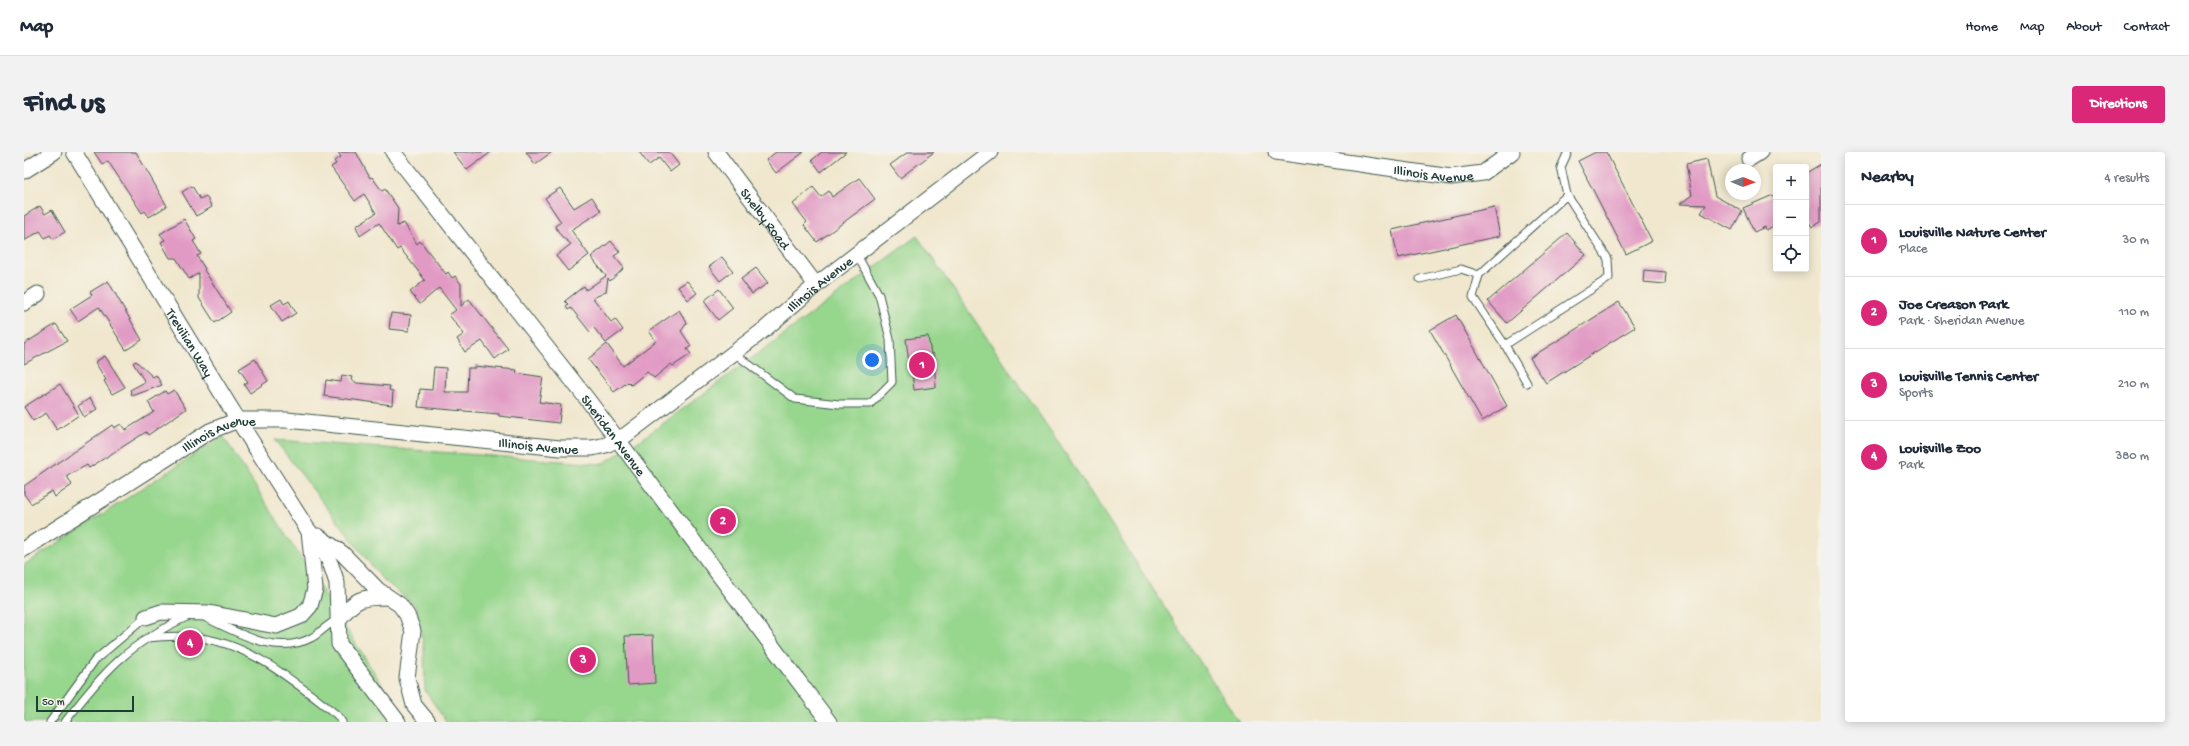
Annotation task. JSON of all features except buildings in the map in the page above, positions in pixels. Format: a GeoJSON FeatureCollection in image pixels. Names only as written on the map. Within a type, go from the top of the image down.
{"type":"FeatureCollection","features":[{"type":"Feature","properties":{"kind":"street"},"geometry":{"type":"LineString","coordinates":[[24,171],[54,152]]}},
{"type":"Feature","properties":{"kind":"street","name":"Trevilian Way"},"geometry":{"type":"LineString","coordinates":[[74,152],[238,420],[308,530],[323,549],[331,565],[337,583],[339,618],[338,631],[340,644],[398,722]]}},
{"type":"Feature","properties":{"kind":"street","name":"Sheridan Avenue"},"geometry":{"type":"LineString","coordinates":[[393,152],[618,440],[829,722]]}},
{"type":"Feature","properties":{"kind":"street","name":"Shelby Road"},"geometry":{"type":"LineString","coordinates":[[716,152],[816,285]]}},
{"type":"Feature","properties":{"kind":"street","name":"Illinois Avenue"},"geometry":{"type":"LineString","coordinates":[[24,549],[210,431],[238,420],[287,420],[560,448],[592,448],[606,445],[618,440],[647,420],[765,330],[816,285],[990,152]]}},
{"type":"Feature","properties":{"kind":"street","name":"Illinois Avenue"},"geometry":{"type":"LineString","coordinates":[[1276,152],[1452,177],[1483,173],[1506,154]]}},
{"type":"Feature","properties":{"kind":"street"},"geometry":{"type":"LineString","coordinates":[[24,303],[38,294]]}},
{"type":"Feature","properties":{"kind":"street"},"geometry":{"type":"LineString","coordinates":[[146,617],[161,612],[196,614],[209,613],[276,626],[301,616],[310,606],[315,589],[308,530]]}},
{"type":"Feature","properties":{"kind":"street","name":"Trevilian Way"},"geometry":{"type":"LineString","coordinates":[[308,530],[342,553],[388,598],[400,605],[407,616],[413,631],[407,678],[414,705],[428,722]]}},
{"type":"Feature","properties":{"kind":"street"},"geometry":{"type":"LineString","coordinates":[[339,618],[350,606],[360,599],[367,597],[388,598]]}},
{"type":"Feature","properties":{"kind":"lane"},"geometry":{"type":"LineString","coordinates":[[1505,346],[1609,278],[1608,259],[1568,195],[1561,167],[1568,152]]}},
{"type":"Feature","properties":{"kind":"lane"},"geometry":{"type":"LineString","coordinates":[[1527,383],[1473,297],[1479,274],[1568,195]]}},
{"type":"Feature","properties":{"kind":"lane"},"geometry":{"type":"LineString","coordinates":[[734,353],[795,399],[839,404],[870,404],[892,382],[890,339],[879,295],[857,255]]}},
{"type":"Feature","properties":{"kind":"lane"},"geometry":{"type":"LineString","coordinates":[[1420,279],[1461,269],[1479,274]]}},
{"type":"Feature","properties":{"kind":"lane"},"geometry":{"type":"LineString","coordinates":[[65,722],[93,685],[120,659],[160,629],[196,614],[270,645],[294,645],[312,638],[339,618]]}},
{"type":"Feature","properties":{"kind":"lane"},"geometry":{"type":"LineString","coordinates":[[50,722],[95,660],[146,617]]}},
{"type":"Feature","properties":{"kind":"lane"},"geometry":{"type":"LineString","coordinates":[[147,638],[193,636],[230,646],[255,656],[276,668],[337,715],[342,722]]}},
{"type":"Feature","properties":{"kind":"green space"},"geometry":{"type":"Polygon","coordinates":[[[917,236],[1056,439],[1239,722],[446,722],[425,690],[424,647],[415,605],[381,578],[275,440],[602,464],[642,439],[917,236]]]}},
{"type":"Feature","properties":{"kind":"green space"},"geometry":{"type":"Polygon","coordinates":[[[223,436],[406,722],[24,722],[24,565],[223,436]]]}},
{"type":"Feature","properties":{"kind":"place","name":"Louisville Nature Center"},"geometry":{"type":"Point","coordinates":[922,365]}},
{"type":"Feature","properties":{"kind":"place","name":"Joe Creason Park"},"geometry":{"type":"Point","coordinates":[723,521]}},
{"type":"Feature","properties":{"kind":"place","name":"Louisville Zoo"},"geometry":{"type":"Point","coordinates":[190,643]}},
{"type":"Feature","properties":{"kind":"place","name":"Louisville Tennis Center"},"geometry":{"type":"Point","coordinates":[583,660]}}]}
